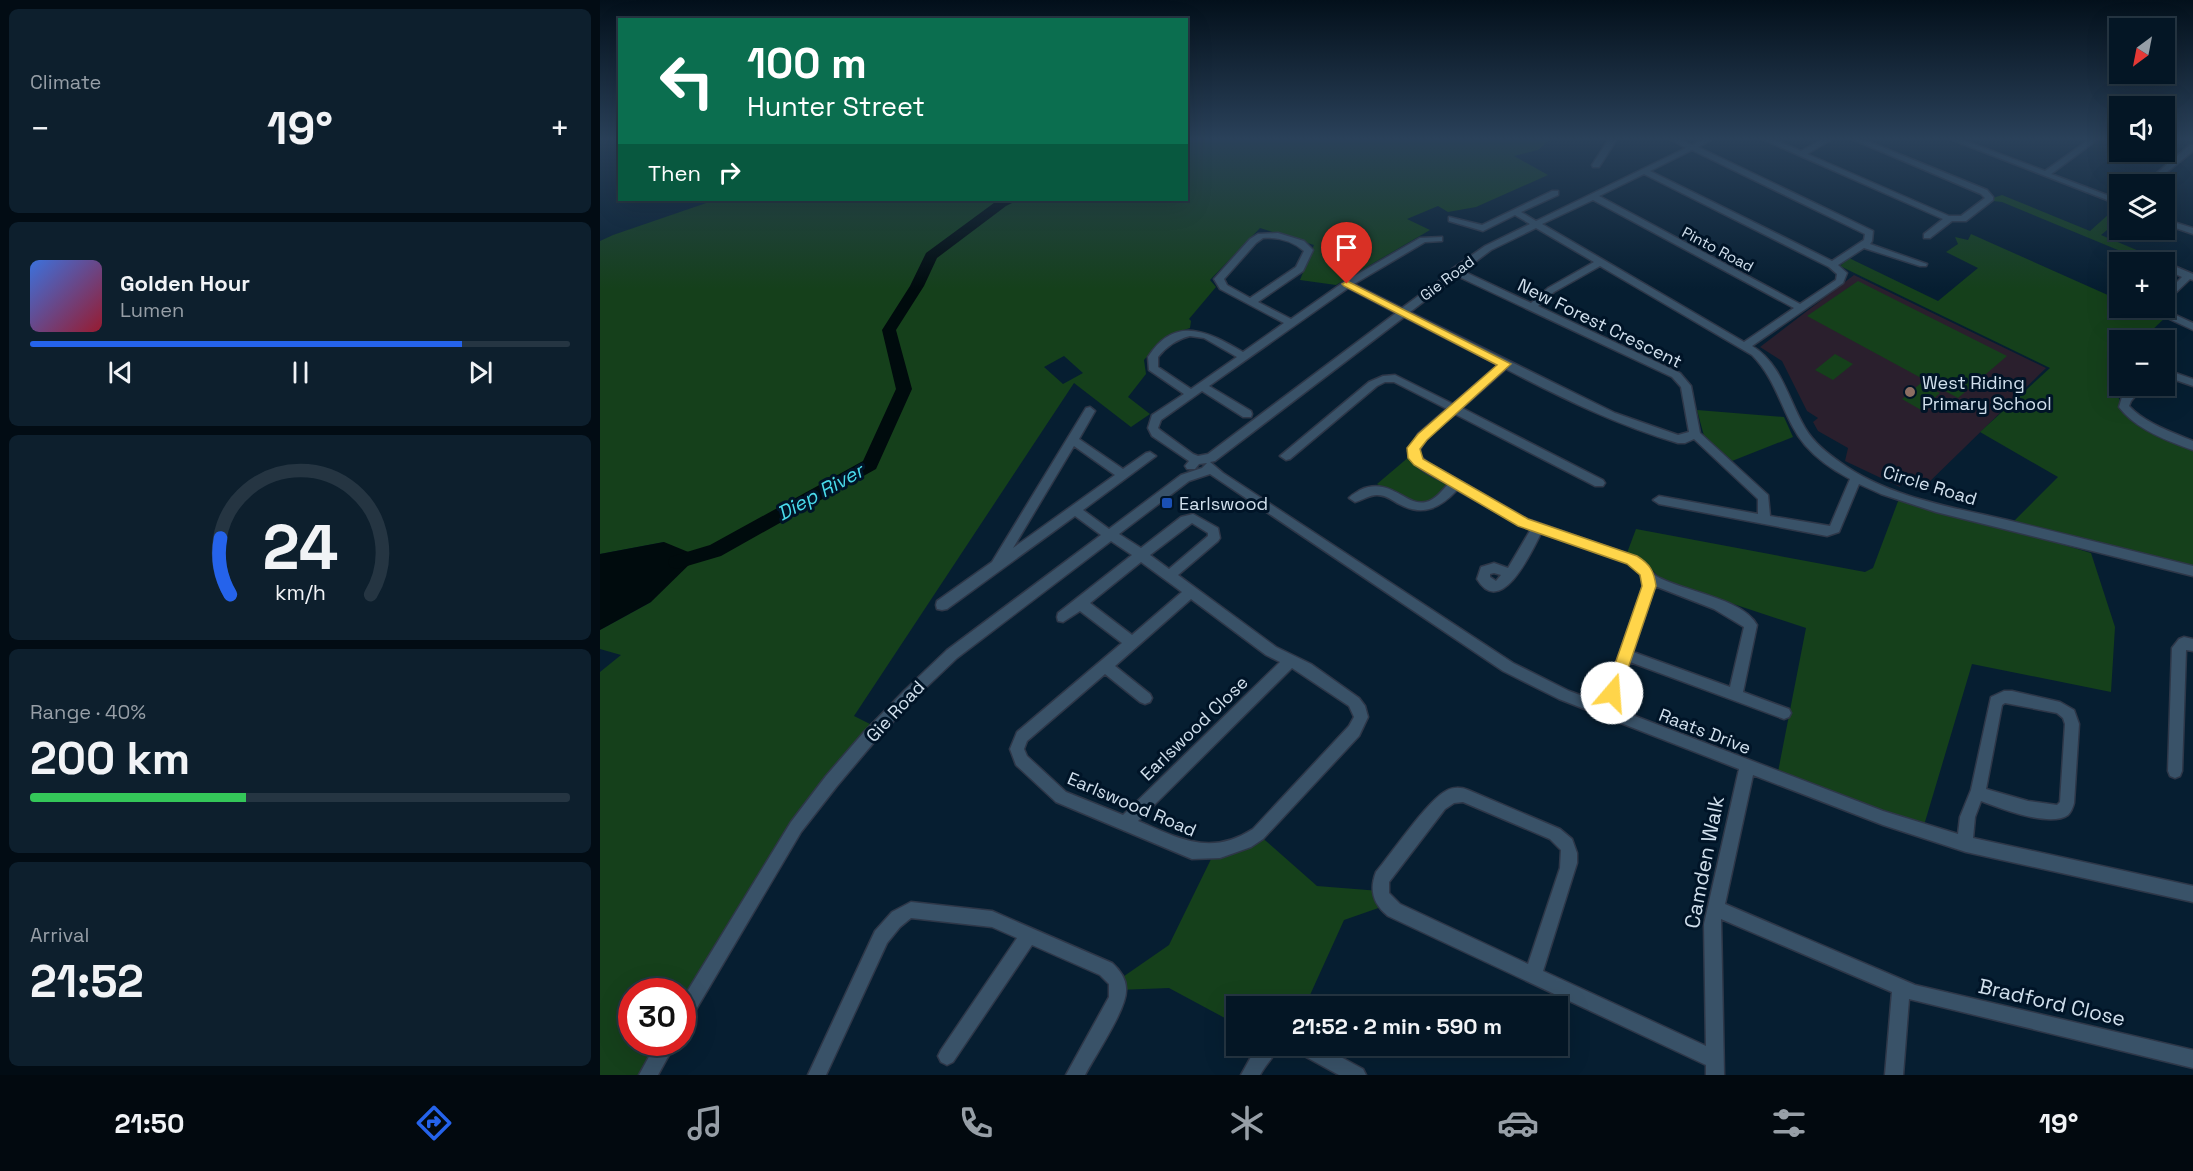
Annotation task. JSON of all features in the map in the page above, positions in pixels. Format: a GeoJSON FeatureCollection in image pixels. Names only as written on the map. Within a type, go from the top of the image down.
{"type":"FeatureCollection","features":[{"type":"Feature","properties":{"kind":"street","name":"Gie Road"},"geometry":{"type":"LineString","coordinates":[[696,993],[788,839],[812,804],[921,682],[952,654],[1115,535],[1200,466],[1488,248],[1606,189]]}},
{"type":"Feature","properties":{"kind":"street"},"geometry":{"type":"LineString","coordinates":[[1680,189],[1832,264],[1842,273],[1840,281],[1745,346]]}},
{"type":"Feature","properties":{"kind":"street"},"geometry":{"type":"LineString","coordinates":[[1779,189],[1867,230],[1871,235],[1868,241],[1832,264]]}},
{"type":"Feature","properties":{"kind":"street"},"geometry":{"type":"LineString","coordinates":[[1883,189],[1950,218],[1963,219],[1988,201],[1989,197],[1979,189]]}},
{"type":"Feature","properties":{"kind":"street"},"geometry":{"type":"LineString","coordinates":[[2085,189],[2109,199]]}},
{"type":"Feature","properties":{"kind":"street"},"geometry":{"type":"LineString","coordinates":[[1452,219],[1483,228],[1555,193]]}},
{"type":"Feature","properties":{"kind":"street","name":"Pinto Road"},"geometry":{"type":"LineString","coordinates":[[1592,196],[1800,308]]}},
{"type":"Feature","properties":{"kind":"street","name":"Circle Road"},"geometry":{"type":"LineString","coordinates":[[1515,212],[1761,357],[1774,371],[1801,432],[1812,446],[1835,465],[1857,477],[1910,499],[2193,571]]}},
{"type":"Feature","properties":{"kind":"street"},"geometry":{"type":"LineString","coordinates":[[1927,236],[1950,218]]}},
{"type":"Feature","properties":{"kind":"street"},"geometry":{"type":"LineString","coordinates":[[2175,225],[2193,231]]}},
{"type":"Feature","properties":{"kind":"street"},"geometry":{"type":"LineString","coordinates":[[1251,302],[1300,268],[1308,253],[1307,247],[1301,243],[1270,234],[1253,241],[1219,281],[1223,287],[1251,302],[1291,323]]}},
{"type":"Feature","properties":{"kind":"street"},"geometry":{"type":"LineString","coordinates":[[1243,356],[1196,332],[1183,333],[1160,348],[1153,357],[1153,368],[1157,373],[1190,393],[1347,284],[1423,240],[1439,239]]}},
{"type":"Feature","properties":{"kind":"street"},"geometry":{"type":"LineString","coordinates":[[1862,244],[1923,264]]}},
{"type":"Feature","properties":{"kind":"street"},"geometry":{"type":"LineString","coordinates":[[1532,307],[1551,290],[1599,262]]}},
{"type":"Feature","properties":{"kind":"street"},"geometry":{"type":"LineString","coordinates":[[2175,270],[2191,276],[2175,291]]}},
{"type":"Feature","properties":{"kind":"street","name":"New Forest Crescent"},"geometry":{"type":"LineString","coordinates":[[1455,272],[1676,375],[1686,386],[1695,434]]}},
{"type":"Feature","properties":{"kind":"street"},"geometry":{"type":"LineString","coordinates":[[1347,284],[1568,396],[1638,427],[1682,440],[1695,434],[1764,498],[1764,519]]}},
{"type":"Feature","properties":{"kind":"street"},"geometry":{"type":"LineString","coordinates":[[2174,318],[2193,327]]}},
{"type":"Feature","properties":{"kind":"street"},"geometry":{"type":"LineString","coordinates":[[1505,364],[1422,437],[1415,445],[1413,453],[1415,458],[1455,484],[1537,529],[1632,560],[1642,567],[1650,579],[1699,597],[1749,622],[1752,628],[1735,696]]}},
{"type":"Feature","properties":{"kind":"street"},"geometry":{"type":"LineString","coordinates":[[2175,376],[2193,382]]}},
{"type":"Feature","properties":{"kind":"street"},"geometry":{"type":"LineString","coordinates":[[1287,456],[1373,384],[1383,379],[1402,380],[1599,483]]}},
{"type":"Feature","properties":{"kind":"street"},"geometry":{"type":"LineString","coordinates":[[1201,385],[1247,414]]}},
{"type":"Feature","properties":{"kind":"street","name":"Raats Drive"},"geometry":{"type":"LineString","coordinates":[[1190,393],[1159,416],[1153,425],[1156,433],[1200,466],[1508,668],[1544,687],[1883,818],[1966,844],[2193,894]]}},
{"type":"Feature","properties":{"kind":"street"},"geometry":{"type":"LineString","coordinates":[[2130,396],[2124,406],[2136,418],[2193,446]]}},
{"type":"Feature","properties":{"kind":"street"},"geometry":{"type":"LineString","coordinates":[[996,566],[1073,440],[1093,414]]}},
{"type":"Feature","properties":{"kind":"street"},"geometry":{"type":"LineString","coordinates":[[1073,440],[1123,475]]}},
{"type":"Feature","properties":{"kind":"street"},"geometry":{"type":"LineString","coordinates":[[942,605],[1150,456]]}},
{"type":"Feature","properties":{"kind":"street"},"geometry":{"type":"LineString","coordinates":[[1659,500],[1827,531],[1835,529],[1857,477]]}},
{"type":"Feature","properties":{"kind":"street"},"geometry":{"type":"LineString","coordinates":[[1355,498],[1366,491],[1380,489],[1413,506],[1426,507],[1441,499],[1455,484]]}},
{"type":"Feature","properties":{"kind":"street","name":"Earlswood Road"},"geometry":{"type":"LineString","coordinates":[[1078,508],[1115,535],[1270,651],[1305,668],[1354,702],[1361,717],[1354,730],[1258,834],[1233,847],[1205,852],[1192,851],[1061,797],[1018,755],[1019,742],[1022,737],[1191,592]]}},
{"type":"Feature","properties":{"kind":"street"},"geometry":{"type":"LineString","coordinates":[[1063,617],[1189,518],[1193,518],[1214,531],[1215,535],[1210,542],[1169,576]]}},
{"type":"Feature","properties":{"kind":"street"},"geometry":{"type":"LineString","coordinates":[[1512,574],[1522,560],[1537,529]]}},
{"type":"Feature","properties":{"kind":"street"},"geometry":{"type":"LineString","coordinates":[[1015,532],[1014,544],[1025,546]]}},
{"type":"Feature","properties":{"kind":"street"},"geometry":{"type":"LineString","coordinates":[[1606,712],[1650,579]]}},
{"type":"Feature","properties":{"kind":"street"},"geometry":{"type":"LineString","coordinates":[[1080,603],[1132,643]]}},
{"type":"Feature","properties":{"kind":"street"},"geometry":{"type":"LineString","coordinates":[[2175,771],[2186,680],[2179,648],[2184,643],[2193,645]]}},
{"type":"Feature","properties":{"kind":"street"},"geometry":{"type":"LineString","coordinates":[[1625,655],[1784,713]]}},
{"type":"Feature","properties":{"kind":"street","name":"Earlswood Close"},"geometry":{"type":"LineString","coordinates":[[1125,824],[1290,661]]}},
{"type":"Feature","properties":{"kind":"street"},"geometry":{"type":"LineString","coordinates":[[1105,666],[1145,698]]}},
{"type":"Feature","properties":{"kind":"street"},"geometry":{"type":"LineString","coordinates":[[1966,844],[1965,826],[1972,800],[1978,793],[1994,708],[2000,698],[2012,698],[2060,708],[2069,714],[2072,724],[2067,803],[2062,810],[2056,812],[2024,807],[1978,793]]}},
{"type":"Feature","properties":{"kind":"street","name":"Camden Walk"},"geometry":{"type":"LineString","coordinates":[[1715,1067],[1711,951],[1715,908],[1746,766]]}},
{"type":"Feature","properties":{"kind":"street"},"geometry":{"type":"LineString","coordinates":[[1533,975],[1568,868],[1570,856],[1567,844],[1556,834],[1463,795],[1451,796],[1440,804],[1382,878],[1380,891],[1382,899],[1395,910],[1533,975],[1715,1067]]}},
{"type":"Feature","properties":{"kind":"street","name":"Bradford Close"},"geometry":{"type":"LineString","coordinates":[[1715,908],[1927,996],[2193,1059]]}},
{"type":"Feature","properties":{"kind":"street"},"geometry":{"type":"LineString","coordinates":[[818,1075],[881,938],[891,923],[902,913],[911,910],[992,919],[1106,969],[1114,976],[1119,986],[1117,999],[1075,1075]]}},
{"type":"Feature","properties":{"kind":"street"},"geometry":{"type":"LineString","coordinates":[[947,1056],[1029,935]]}},
{"type":"Feature","properties":{"kind":"street"},"geometry":{"type":"LineString","coordinates":[[1894,1075],[1901,987]]}},
{"type":"Feature","properties":{"kind":"street"},"geometry":{"type":"LineString","coordinates":[[648,1075],[659,1056]]}},
{"type":"Feature","properties":{"kind":"street"},"geometry":{"type":"LineString","coordinates":[[1250,1075],[1261,1056]]}},
{"type":"Feature","properties":{"kind":"street"},"geometry":{"type":"LineString","coordinates":[[1322,1056],[1357,1075]]}},
{"type":"Feature","properties":{"kind":"shaded area","name":"West Riding Primary School"},"geometry":{"type":"Polygon","coordinates":[[[1854,275],[2046,368],[1922,489],[1901,484],[1900,487],[1845,461],[1848,448],[1818,431],[1813,422],[1818,418],[1807,411],[1782,361],[1760,347],[1854,275]]]}},
{"type":"Feature","properties":{"kind":"shaded area"},"geometry":{"type":"Polygon","coordinates":[[[664,542],[698,556],[651,602],[600,630],[600,554],[664,542]]]}},
{"type":"Feature","properties":{"kind":"green space"},"geometry":{"type":"Polygon","coordinates":[[[1188,189],[1516,189],[1476,207],[1448,212],[1438,206],[1407,219],[1430,230],[1336,285],[1300,280],[1314,245],[1260,228],[1210,280],[1216,287],[1189,319],[1190,328],[1164,341],[1144,360],[1146,374],[1128,397],[1150,414],[1131,427],[1074,383],[854,716],[874,726],[798,814],[764,865],[696,983],[696,978],[618,978],[618,1056],[653,1056],[642,1075],[600,1075],[600,672],[621,655],[600,649],[600,630],[651,602],[664,542],[600,554],[600,241],[712,201],[1188,201],[1188,189]],[[1064,356],[1044,367],[1063,384],[1083,373],[1064,356]]]}},
{"type":"Feature","properties":{"kind":"green space"},"geometry":{"type":"Polygon","coordinates":[[[2002,195],[2090,231],[2109,214],[2109,228],[2101,235],[2141,252],[2123,252],[2002,202],[1993,201],[1993,198],[2002,195]]]}},
{"type":"Feature","properties":{"kind":"green space"},"geometry":{"type":"Polygon","coordinates":[[[1971,234],[2109,296],[2109,318],[2165,318],[2152,330],[2109,330],[2109,396],[2118,396],[2123,410],[2193,449],[2193,566],[2014,521],[2058,477],[1980,432],[2050,368],[1840,266],[1849,258],[1938,301],[1978,268],[1946,252],[1958,244],[1955,237],[1968,240],[1971,234]]]}},
{"type":"Feature","properties":{"kind":"green space"},"geometry":{"type":"Polygon","coordinates":[[[1858,281],[2007,356],[1958,398],[1807,316],[1858,281]]]}},
{"type":"Feature","properties":{"kind":"green space"},"geometry":{"type":"Polygon","coordinates":[[[1835,354],[1853,364],[1833,380],[1815,370],[1835,354]]]}},
{"type":"Feature","properties":{"kind":"green space"},"geometry":{"type":"Polygon","coordinates":[[[1921,383],[1940,393],[1921,410],[1902,399],[1921,383]]]}},
{"type":"Feature","properties":{"kind":"green space"},"geometry":{"type":"Polygon","coordinates":[[[1697,410],[1784,417],[1793,437],[1732,461],[1704,436],[1697,410]]]}},
{"type":"Feature","properties":{"kind":"green space"},"geometry":{"type":"Polygon","coordinates":[[[1410,456],[1454,484],[1432,501],[1416,505],[1408,503],[1377,484],[1410,456]]]}},
{"type":"Feature","properties":{"kind":"green space"},"geometry":{"type":"Polygon","coordinates":[[[1900,496],[2091,553],[2115,627],[2111,692],[1972,664],[1922,832],[1777,777],[1806,628],[1661,580],[1649,566],[1627,553],[1636,529],[1865,572],[1873,568],[1900,496]]]}},
{"type":"Feature","properties":{"kind":"green space"},"geometry":{"type":"Polygon","coordinates":[[[1258,834],[1317,886],[1380,891],[1387,905],[1344,920],[1310,996],[1226,996],[1226,1019],[1169,988],[1118,990],[1117,981],[1169,945],[1215,851],[1258,834]]]}},
{"type":"Feature","properties":{"kind":"waterway","name":"Diep River"},"geometry":{"type":"LineString","coordinates":[[677,562],[715,551],[870,465],[904,389],[889,330],[917,286],[931,256],[1002,203],[1009,201]]}},
{"type":"Feature","properties":{"kind":"place","name":"West Riding Primary School"},"geometry":{"type":"Point","coordinates":[1910,392]}},
{"type":"Feature","properties":{"kind":"place","name":"Earlswood"},"geometry":{"type":"Point","coordinates":[1167,503]}},
{"type":"Feature","properties":{"kind":"route"},"geometry":{"type":"LineString","coordinates":[[1347,284],[1505,364],[1422,437],[1413,448],[1418,462],[1537,529],[1632,560],[1647,573],[1650,579],[1649,586],[1612,693]]}}]}
